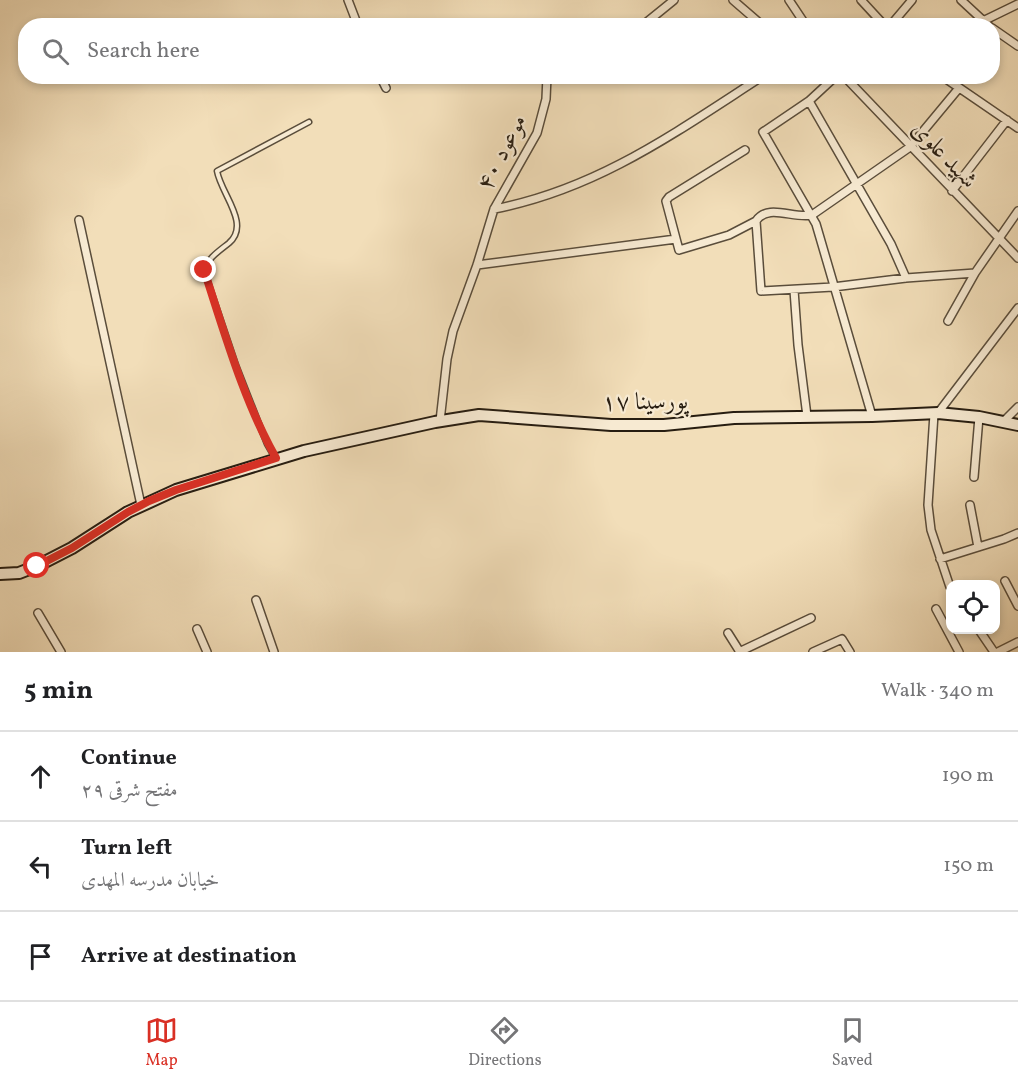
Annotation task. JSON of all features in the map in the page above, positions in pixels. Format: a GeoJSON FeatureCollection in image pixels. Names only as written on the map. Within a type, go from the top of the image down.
{"type":"FeatureCollection","features":[{"type":"Feature","properties":{"kind":"street"},"geometry":{"type":"LineString","coordinates":[[348,0],[355,18]]}},
{"type":"Feature","properties":{"kind":"street"},"geometry":{"type":"LineString","coordinates":[[652,18],[674,0]]}},
{"type":"Feature","properties":{"kind":"street"},"geometry":{"type":"LineString","coordinates":[[733,0],[754,18]]}},
{"type":"Feature","properties":{"kind":"street"},"geometry":{"type":"LineString","coordinates":[[789,0],[801,18]]}},
{"type":"Feature","properties":{"kind":"street"},"geometry":{"type":"LineString","coordinates":[[861,0],[879,18]]}},
{"type":"Feature","properties":{"kind":"street"},"geometry":{"type":"LineString","coordinates":[[895,18],[912,0]]}},
{"type":"Feature","properties":{"kind":"street"},"geometry":{"type":"LineString","coordinates":[[961,0],[981,18]]}},
{"type":"Feature","properties":{"kind":"street"},"geometry":{"type":"LineString","coordinates":[[994,18],[1018,4]]}},
{"type":"Feature","properties":{"kind":"street"},"geometry":{"type":"LineString","coordinates":[[1000,33],[1018,46]]}},
{"type":"Feature","properties":{"kind":"street"},"geometry":{"type":"LineString","coordinates":[[384,84],[386,88]]}},
{"type":"Feature","properties":{"kind":"street","name":"موعود ۴۰"},"geometry":{"type":"LineString","coordinates":[[441,421],[447,359],[453,331],[477,265],[494,208],[537,133],[546,99],[547,84]]}},
{"type":"Feature","properties":{"kind":"street"},"geometry":{"type":"LineString","coordinates":[[494,208],[523,203],[596,176],[637,156],[751,84]]}},
{"type":"Feature","properties":{"kind":"street"},"geometry":{"type":"LineString","coordinates":[[829,84],[809,102],[763,132],[812,215],[872,416]]}},
{"type":"Feature","properties":{"kind":"street","name":"شهید علوی"},"geometry":{"type":"LineString","coordinates":[[851,84],[1018,258]]}},
{"type":"Feature","properties":{"kind":"street"},"geometry":{"type":"LineString","coordinates":[[953,84],[1018,128]]}},
{"type":"Feature","properties":{"kind":"street"},"geometry":{"type":"LineString","coordinates":[[745,150],[667,199],[678,249],[729,235],[771,211],[802,218],[812,215],[910,147],[959,88]]}},
{"type":"Feature","properties":{"kind":"street"},"geometry":{"type":"LineString","coordinates":[[809,102],[891,244],[906,278]]}},
{"type":"Feature","properties":{"kind":"street"},"geometry":{"type":"LineString","coordinates":[[952,191],[1007,120]]}},
{"type":"Feature","properties":{"kind":"street"},"geometry":{"type":"LineString","coordinates":[[948,321],[975,273],[1018,211]]}},
{"type":"Feature","properties":{"kind":"street"},"geometry":{"type":"LineString","coordinates":[[79,220],[141,505]]}},
{"type":"Feature","properties":{"kind":"street"},"geometry":{"type":"LineString","coordinates":[[756,221],[761,291],[833,287],[975,273]]}},
{"type":"Feature","properties":{"kind":"street"},"geometry":{"type":"LineString","coordinates":[[477,265],[676,239]]}},
{"type":"Feature","properties":{"kind":"street"},"geometry":{"type":"LineString","coordinates":[[794,290],[807,416]]}},
{"type":"Feature","properties":{"kind":"street"},"geometry":{"type":"LineString","coordinates":[[948,580],[931,530],[928,505],[936,413],[1018,308]]}},
{"type":"Feature","properties":{"kind":"street"},"geometry":{"type":"LineString","coordinates":[[1004,421],[1018,407]]}},
{"type":"Feature","properties":{"kind":"street","name":"پورسینا ۱۷"},"geometry":{"type":"LineString","coordinates":[[0,574],[19,573],[37,566],[72,548],[141,505],[176,490],[276,458],[441,421],[490,416],[611,425],[664,425],[734,418],[936,413],[979,417],[1018,425]]}},
{"type":"Feature","properties":{"kind":"street"},"geometry":{"type":"LineString","coordinates":[[974,477],[979,417]]}},
{"type":"Feature","properties":{"kind":"street"},"geometry":{"type":"LineString","coordinates":[[970,505],[978,547]]}},
{"type":"Feature","properties":{"kind":"street"},"geometry":{"type":"LineString","coordinates":[[939,559],[1018,533]]}},
{"type":"Feature","properties":{"kind":"street"},"geometry":{"type":"LineString","coordinates":[[1005,581],[1018,606]]}},
{"type":"Feature","properties":{"kind":"street"},"geometry":{"type":"LineString","coordinates":[[256,600],[274,652]]}},
{"type":"Feature","properties":{"kind":"street"},"geometry":{"type":"LineString","coordinates":[[936,609],[959,652]]}},
{"type":"Feature","properties":{"kind":"street"},"geometry":{"type":"LineString","coordinates":[[38,613],[61,652]]}},
{"type":"Feature","properties":{"kind":"street"},"geometry":{"type":"LineString","coordinates":[[728,633],[740,652],[811,618]]}},
{"type":"Feature","properties":{"kind":"street"},"geometry":{"type":"LineString","coordinates":[[197,629],[207,652]]}},
{"type":"Feature","properties":{"kind":"street"},"geometry":{"type":"LineString","coordinates":[[982,634],[996,652],[1018,642]]}},
{"type":"Feature","properties":{"kind":"street"},"geometry":{"type":"LineString","coordinates":[[813,652],[842,639],[850,652]]}},
{"type":"Feature","properties":{"kind":"lane"},"geometry":{"type":"LineString","coordinates":[[276,458],[267,444],[236,365],[204,270],[206,262],[232,240],[237,232],[237,220],[219,183],[217,171],[309,122]]}},
{"type":"Feature","properties":{"kind":"route"},"geometry":{"type":"LineString","coordinates":[[37,566],[72,548],[149,501],[276,458],[267,444],[236,365],[204,270]]}}]}
